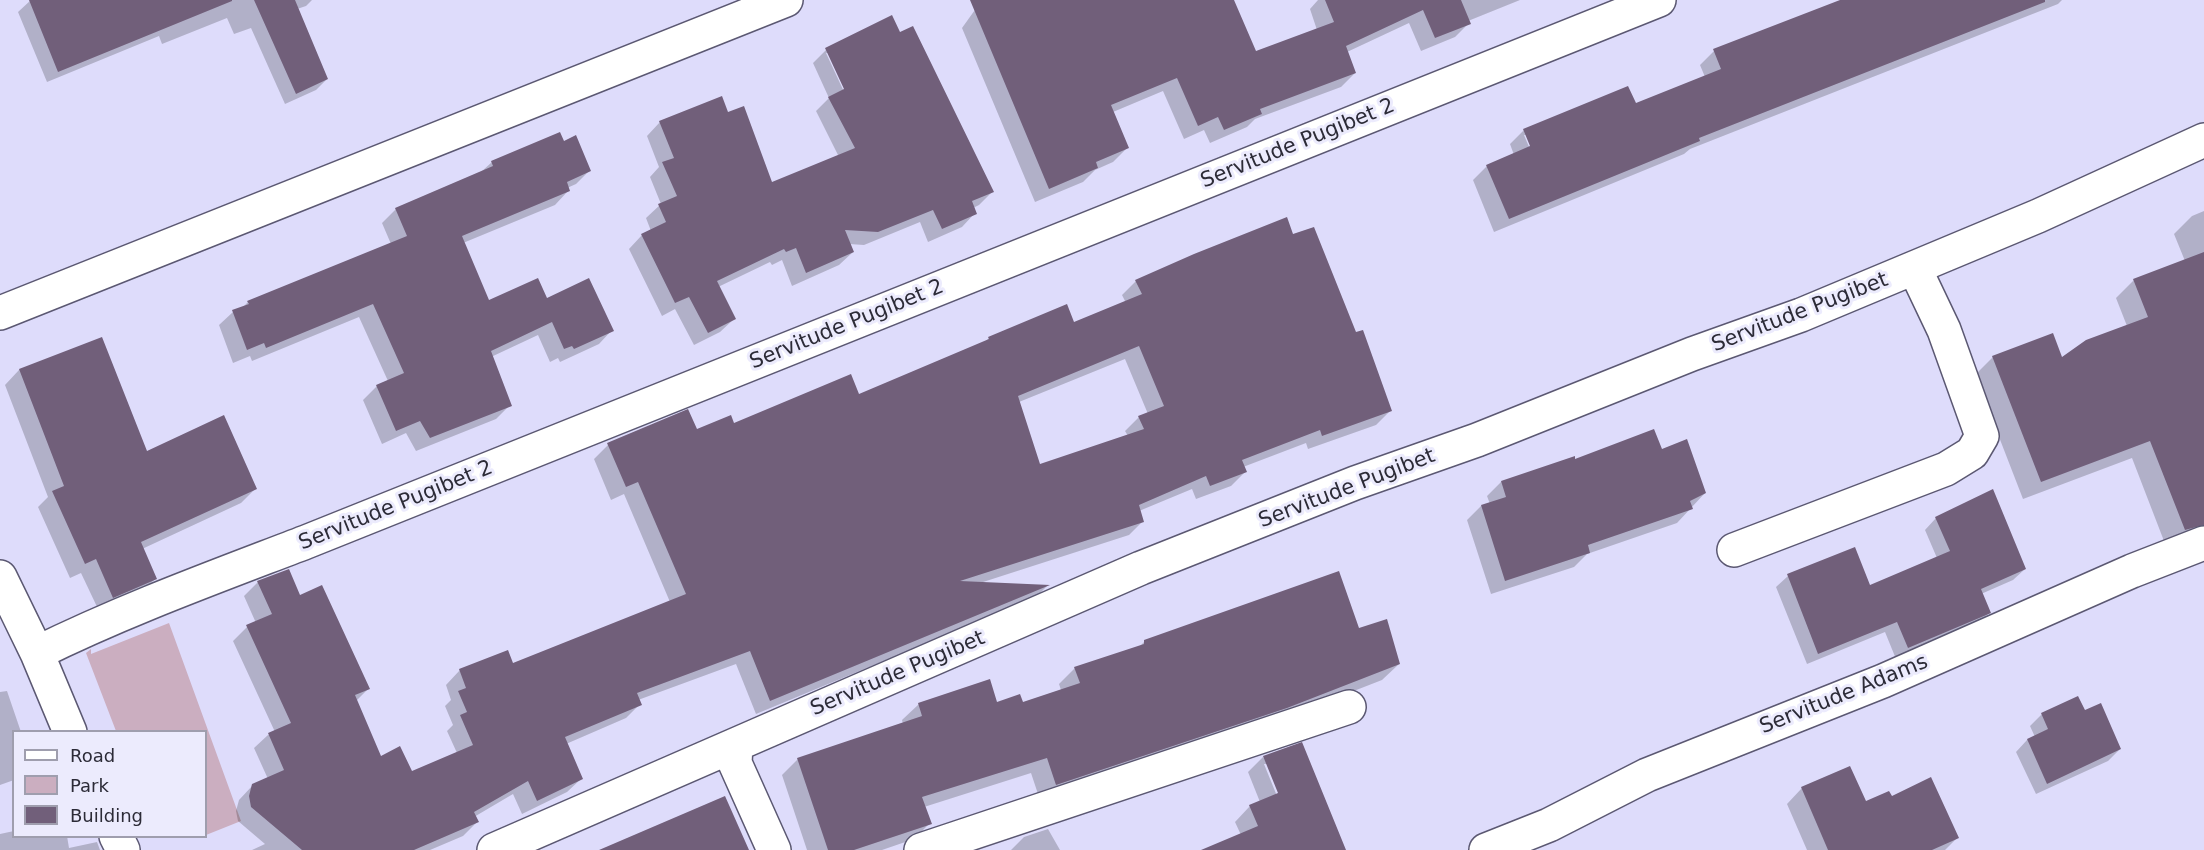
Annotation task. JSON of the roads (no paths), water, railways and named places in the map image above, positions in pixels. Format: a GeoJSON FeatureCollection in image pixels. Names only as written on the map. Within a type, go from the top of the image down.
{"type":"FeatureCollection","features":[{"type":"Feature","properties":{"kind":"street"},"geometry":{"type":"LineString","coordinates":[[0,312],[786,0]]}},
{"type":"Feature","properties":{"kind":"street","name":"Servitude Pugibet 2"},"geometry":{"type":"LineString","coordinates":[[36,653],[156,600],[328,534],[1659,0]]}},
{"type":"Feature","properties":{"kind":"street","name":"Servitude Pugibet"},"geometry":{"type":"LineString","coordinates":[[494,850],[1141,568],[1354,483],[1477,440],[1692,354],[1802,315],[2038,216],[2204,140]]}},
{"type":"Feature","properties":{"kind":"street"},"geometry":{"type":"LineString","coordinates":[[1734,550],[1946,469],[1972,453],[1982,436],[1944,330],[1915,269]]}},
{"type":"Feature","properties":{"kind":"street","name":"Servitude Adams"},"geometry":{"type":"LineString","coordinates":[[1486,850],[1549,825],[1647,775],[1883,681],[2132,571],[2204,543]]}},
{"type":"Feature","properties":{"kind":"street"},"geometry":{"type":"LineString","coordinates":[[0,577],[69,730]]}},
{"type":"Feature","properties":{"kind":"street"},"geometry":{"type":"LineString","coordinates":[[921,850],[1348,707]]}},
{"type":"Feature","properties":{"kind":"street"},"geometry":{"type":"LineString","coordinates":[[736,745],[735,763],[774,850]]}}]}
